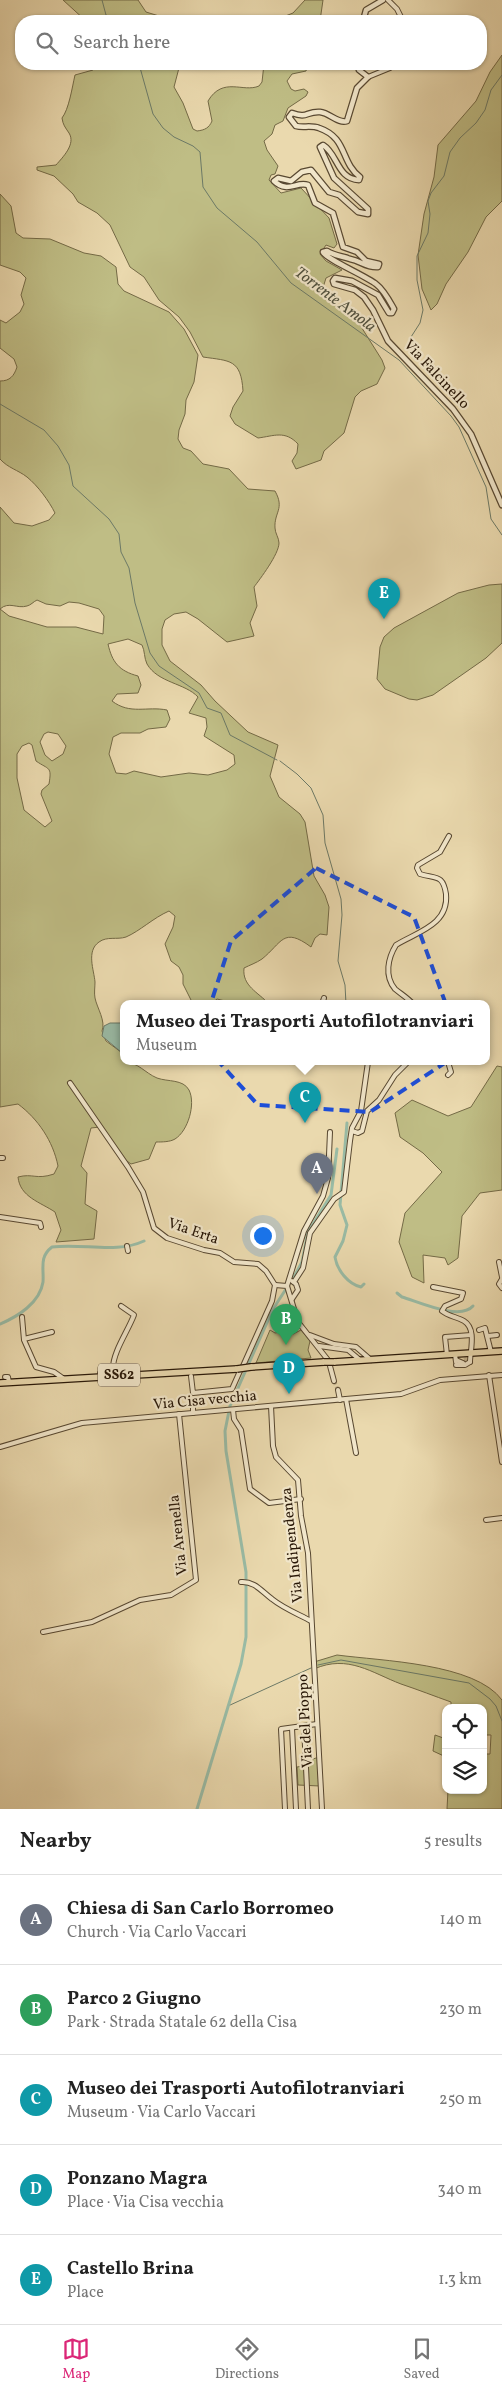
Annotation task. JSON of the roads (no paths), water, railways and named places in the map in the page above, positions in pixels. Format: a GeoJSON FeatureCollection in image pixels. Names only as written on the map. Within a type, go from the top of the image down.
{"type":"FeatureCollection","features":[{"type":"Feature","properties":{"kind":"main road","name":"SS62"},"geometry":{"type":"LineString","coordinates":[[0,1383],[8,1378],[64,1379],[447,1355],[466,1361],[492,1352],[502,1351]]}},
{"type":"Feature","properties":{"kind":"street"},"geometry":{"type":"LineString","coordinates":[[365,15],[366,10],[383,0]]}},
{"type":"Feature","properties":{"kind":"street"},"geometry":{"type":"LineString","coordinates":[[388,0],[400,15]]}},
{"type":"Feature","properties":{"kind":"street"},"geometry":{"type":"LineString","coordinates":[[359,70],[368,77],[385,70]]}},
{"type":"Feature","properties":{"kind":"street","name":"Via Falcinello"},"geometry":{"type":"LineString","coordinates":[[368,77],[357,88],[349,118],[346,122],[321,112],[301,117],[292,112],[290,117],[296,126],[319,127],[338,140],[344,149],[348,166],[360,178],[359,180],[352,179],[345,174],[328,148],[323,144],[320,147],[334,178],[368,209],[368,214],[361,213],[340,195],[329,192],[311,170],[302,172],[291,181],[278,178],[274,181],[290,188],[303,184],[308,185],[316,203],[333,213],[342,246],[353,250],[366,261],[379,266],[364,266],[353,259],[338,256],[327,251],[323,252],[324,255],[378,286],[394,311],[389,313],[381,297],[360,285],[343,278],[335,278],[333,281],[334,284],[355,290],[364,298],[373,310],[388,341],[453,409],[471,434],[502,505]]}},
{"type":"Feature","properties":{"kind":"street"},"geometry":{"type":"LineString","coordinates":[[409,1000],[393,986],[388,973],[388,967],[396,945],[439,920],[445,910],[446,901],[443,882],[440,878],[420,874],[417,868],[418,865],[440,852],[449,836]]}},
{"type":"Feature","properties":{"kind":"street"},"geometry":{"type":"LineString","coordinates":[[294,1282],[303,1268],[310,1233],[344,1192],[352,1131],[361,1111],[368,1065]]}},
{"type":"Feature","properties":{"kind":"street"},"geometry":{"type":"LineString","coordinates":[[352,1131],[358,1133],[362,1131],[367,1111],[379,1100],[395,1076],[405,1065]]}},
{"type":"Feature","properties":{"kind":"street"},"geometry":{"type":"LineString","coordinates":[[448,1075],[451,1072],[449,1065]]}},
{"type":"Feature","properties":{"kind":"street","name":"Via Erta"},"geometry":{"type":"LineString","coordinates":[[70,1083],[128,1166],[143,1192],[154,1228],[167,1238],[220,1253],[234,1262],[258,1264],[266,1271],[274,1286]]}},
{"type":"Feature","properties":{"kind":"street"},"geometry":{"type":"LineString","coordinates":[[330,1132],[328,1178],[323,1196],[304,1230],[287,1286],[296,1318],[319,1346],[328,1361],[334,1381]]}},
{"type":"Feature","properties":{"kind":"street"},"geometry":{"type":"LineString","coordinates":[[0,1218],[40,1223],[41,1227]]}},
{"type":"Feature","properties":{"kind":"street"},"geometry":{"type":"LineString","coordinates":[[127,1246],[128,1251]]}},
{"type":"Feature","properties":{"kind":"street"},"geometry":{"type":"LineString","coordinates":[[499,1262],[502,1278],[499,1284],[502,1288]]}},
{"type":"Feature","properties":{"kind":"street"},"geometry":{"type":"LineString","coordinates":[[288,1280],[294,1282],[298,1290],[292,1299]]}},
{"type":"Feature","properties":{"kind":"street"},"geometry":{"type":"LineString","coordinates":[[191,1376],[193,1393],[232,1389],[272,1301],[274,1286],[287,1286]]}},
{"type":"Feature","properties":{"kind":"street"},"geometry":{"type":"LineString","coordinates":[[433,1288],[463,1293],[462,1298],[443,1309],[466,1321],[471,1335],[466,1361]]}},
{"type":"Feature","properties":{"kind":"street"},"geometry":{"type":"LineString","coordinates":[[100,1376],[100,1373],[113,1368],[113,1356],[121,1346],[134,1316],[121,1306]]}},
{"type":"Feature","properties":{"kind":"street"},"geometry":{"type":"LineString","coordinates":[[22,1316],[24,1339],[36,1367],[54,1372],[64,1379]]}},
{"type":"Feature","properties":{"kind":"street"},"geometry":{"type":"LineString","coordinates":[[487,1336],[488,1325]]}},
{"type":"Feature","properties":{"kind":"street"},"geometry":{"type":"LineString","coordinates":[[479,1330],[485,1328],[492,1352]]}},
{"type":"Feature","properties":{"kind":"street"},"geometry":{"type":"LineString","coordinates":[[24,1339],[52,1332]]}},
{"type":"Feature","properties":{"kind":"street"},"geometry":{"type":"LineString","coordinates":[[308,1334],[360,1350],[371,1360]]}},
{"type":"Feature","properties":{"kind":"street"},"geometry":{"type":"LineString","coordinates":[[447,1355],[445,1337],[471,1335]]}},
{"type":"Feature","properties":{"kind":"street"},"geometry":{"type":"LineString","coordinates":[[487,1336],[497,1335]]}},
{"type":"Feature","properties":{"kind":"street"},"geometry":{"type":"LineString","coordinates":[[319,1346],[324,1340]]}},
{"type":"Feature","properties":{"kind":"street"},"geometry":{"type":"LineString","coordinates":[[319,1346],[348,1350],[360,1360]]}},
{"type":"Feature","properties":{"kind":"street"},"geometry":{"type":"LineString","coordinates":[[328,1361],[328,1352],[338,1348]]}},
{"type":"Feature","properties":{"kind":"street"},"geometry":{"type":"LineString","coordinates":[[360,1350],[360,1360]]}},
{"type":"Feature","properties":{"kind":"street"},"geometry":{"type":"LineString","coordinates":[[349,1361],[352,1354]]}},
{"type":"Feature","properties":{"kind":"street"},"geometry":{"type":"LineString","coordinates":[[489,1375],[502,1462]]}},
{"type":"Feature","properties":{"kind":"street","name":"Via Cisa vecchia"},"geometry":{"type":"LineString","coordinates":[[0,1447],[82,1423],[402,1394],[440,1380],[502,1375]]}},
{"type":"Feature","properties":{"kind":"street"},"geometry":{"type":"LineString","coordinates":[[338,1390],[340,1400]]}},
{"type":"Feature","properties":{"kind":"street"},"geometry":{"type":"LineString","coordinates":[[346,1399],[356,1453]]}},
{"type":"Feature","properties":{"kind":"street"},"geometry":{"type":"LineString","coordinates":[[193,1400],[193,1413]]}},
{"type":"Feature","properties":{"kind":"street","name":"Via Indipendenza"},"geometry":{"type":"LineString","coordinates":[[271,1406],[274,1452],[280,1464],[291,1470],[298,1480],[301,1516],[308,1553],[312,1633]]}},
{"type":"Feature","properties":{"kind":"street"},"geometry":{"type":"LineString","coordinates":[[230,1410],[241,1430],[250,1489],[269,1502],[301,1499]]}},
{"type":"Feature","properties":{"kind":"street","name":"Via Arenella"},"geometry":{"type":"LineString","coordinates":[[43,1632],[92,1622],[140,1600],[170,1595],[196,1580],[179,1414]]}},
{"type":"Feature","properties":{"kind":"street"},"geometry":{"type":"LineString","coordinates":[[486,1520],[502,1518]]}},
{"type":"Feature","properties":{"kind":"street"},"geometry":{"type":"LineString","coordinates":[[244,1581],[262,1589],[271,1599],[311,1621]]}},
{"type":"Feature","properties":{"kind":"street","name":"Via del Pioppo"},"geometry":{"type":"LineString","coordinates":[[312,1633],[322,1809]]}},
{"type":"Feature","properties":{"kind":"street"},"geometry":{"type":"LineString","coordinates":[[285,1809],[281,1729],[317,1724]]}},
{"type":"Feature","properties":{"kind":"street"},"geometry":{"type":"LineString","coordinates":[[304,1726],[308,1809]]}},
{"type":"Feature","properties":{"kind":"street"},"geometry":{"type":"LineString","coordinates":[[292,1728],[296,1809]]}},
{"type":"Feature","properties":{"kind":"waterway","name":"Torrente Amola"},"geometry":{"type":"LineString","coordinates":[[102,0],[106,15]]}},
{"type":"Feature","properties":{"kind":"waterway","name":"Torrente Amola"},"geometry":{"type":"LineString","coordinates":[[141,70],[153,114],[163,128],[174,137],[193,146],[200,152],[203,187],[217,208],[257,242],[291,283],[399,360],[451,416],[459,427],[486,487],[491,519],[502,535]]}},
{"type":"Feature","properties":{"kind":"waterway"},"geometry":{"type":"LineString","coordinates":[[411,347],[411,337],[420,323],[423,310],[417,280],[417,256],[428,233],[430,214],[428,201],[431,193],[444,176],[450,152],[485,110],[491,90],[502,75]]}},
{"type":"Feature","properties":{"kind":"waterway"},"geometry":{"type":"LineString","coordinates":[[0,404],[44,430],[58,446],[69,465],[73,486],[109,519],[119,534],[121,552],[129,568],[135,603],[150,653],[159,666],[199,693],[207,708],[221,713],[230,735],[277,760]]}},
{"type":"Feature","properties":{"kind":"waterway"},"geometry":{"type":"LineString","coordinates":[[280,761],[311,788],[323,815],[325,843],[341,899],[342,915],[338,961],[345,985],[346,1000]]}},
{"type":"Feature","properties":{"kind":"waterway"},"geometry":{"type":"LineString","coordinates":[[347,1123],[340,1205],[347,1225],[343,1241],[335,1257],[338,1267],[348,1280],[361,1287],[364,1284]]}},
{"type":"Feature","properties":{"kind":"waterway"},"geometry":{"type":"LineString","coordinates":[[294,1277],[302,1262],[308,1232],[331,1195],[337,1149]]}},
{"type":"Feature","properties":{"kind":"waterway"},"geometry":{"type":"LineString","coordinates":[[0,1324],[33,1303],[41,1290],[45,1255],[52,1247],[111,1248],[133,1245],[144,1241]]}},
{"type":"Feature","properties":{"kind":"waterway"},"geometry":{"type":"LineString","coordinates":[[197,1809],[241,1664],[246,1637],[246,1572],[226,1451],[225,1431],[230,1406],[273,1309],[286,1289]]}},
{"type":"Feature","properties":{"kind":"waterway"},"geometry":{"type":"LineString","coordinates":[[397,1293],[402,1297],[449,1311],[459,1312],[473,1306]]}},
{"type":"Feature","properties":{"kind":"waterway"},"geometry":{"type":"LineString","coordinates":[[318,1665],[341,1660],[469,1683],[490,1699],[496,1706],[502,1721]]}},
{"type":"Feature","properties":{"kind":"waterway"},"geometry":{"type":"LineString","coordinates":[[228,1706],[311,1668]]}},
{"type":"Feature","properties":{"kind":"tunnel"},"geometry":{"type":"LineString","coordinates":[[334,1381],[338,1390]]}},
{"type":"Feature","properties":{"kind":"place","name":"Castello Brina"},"geometry":{"type":"Point","coordinates":[384,619]}},
{"type":"Feature","properties":{"kind":"place","name":"Museo dei Trasporti Autofilotranviari"},"geometry":{"type":"Point","coordinates":[305,1123]}},
{"type":"Feature","properties":{"kind":"place","name":"Chiesa di San Carlo Borromeo"},"geometry":{"type":"Point","coordinates":[317,1194]}},
{"type":"Feature","properties":{"kind":"place","name":"Parco 2 Giugno"},"geometry":{"type":"Point","coordinates":[286,1345]}},
{"type":"Feature","properties":{"kind":"place","name":"Ponzano Magra"},"geometry":{"type":"Point","coordinates":[289,1394]}}]}
